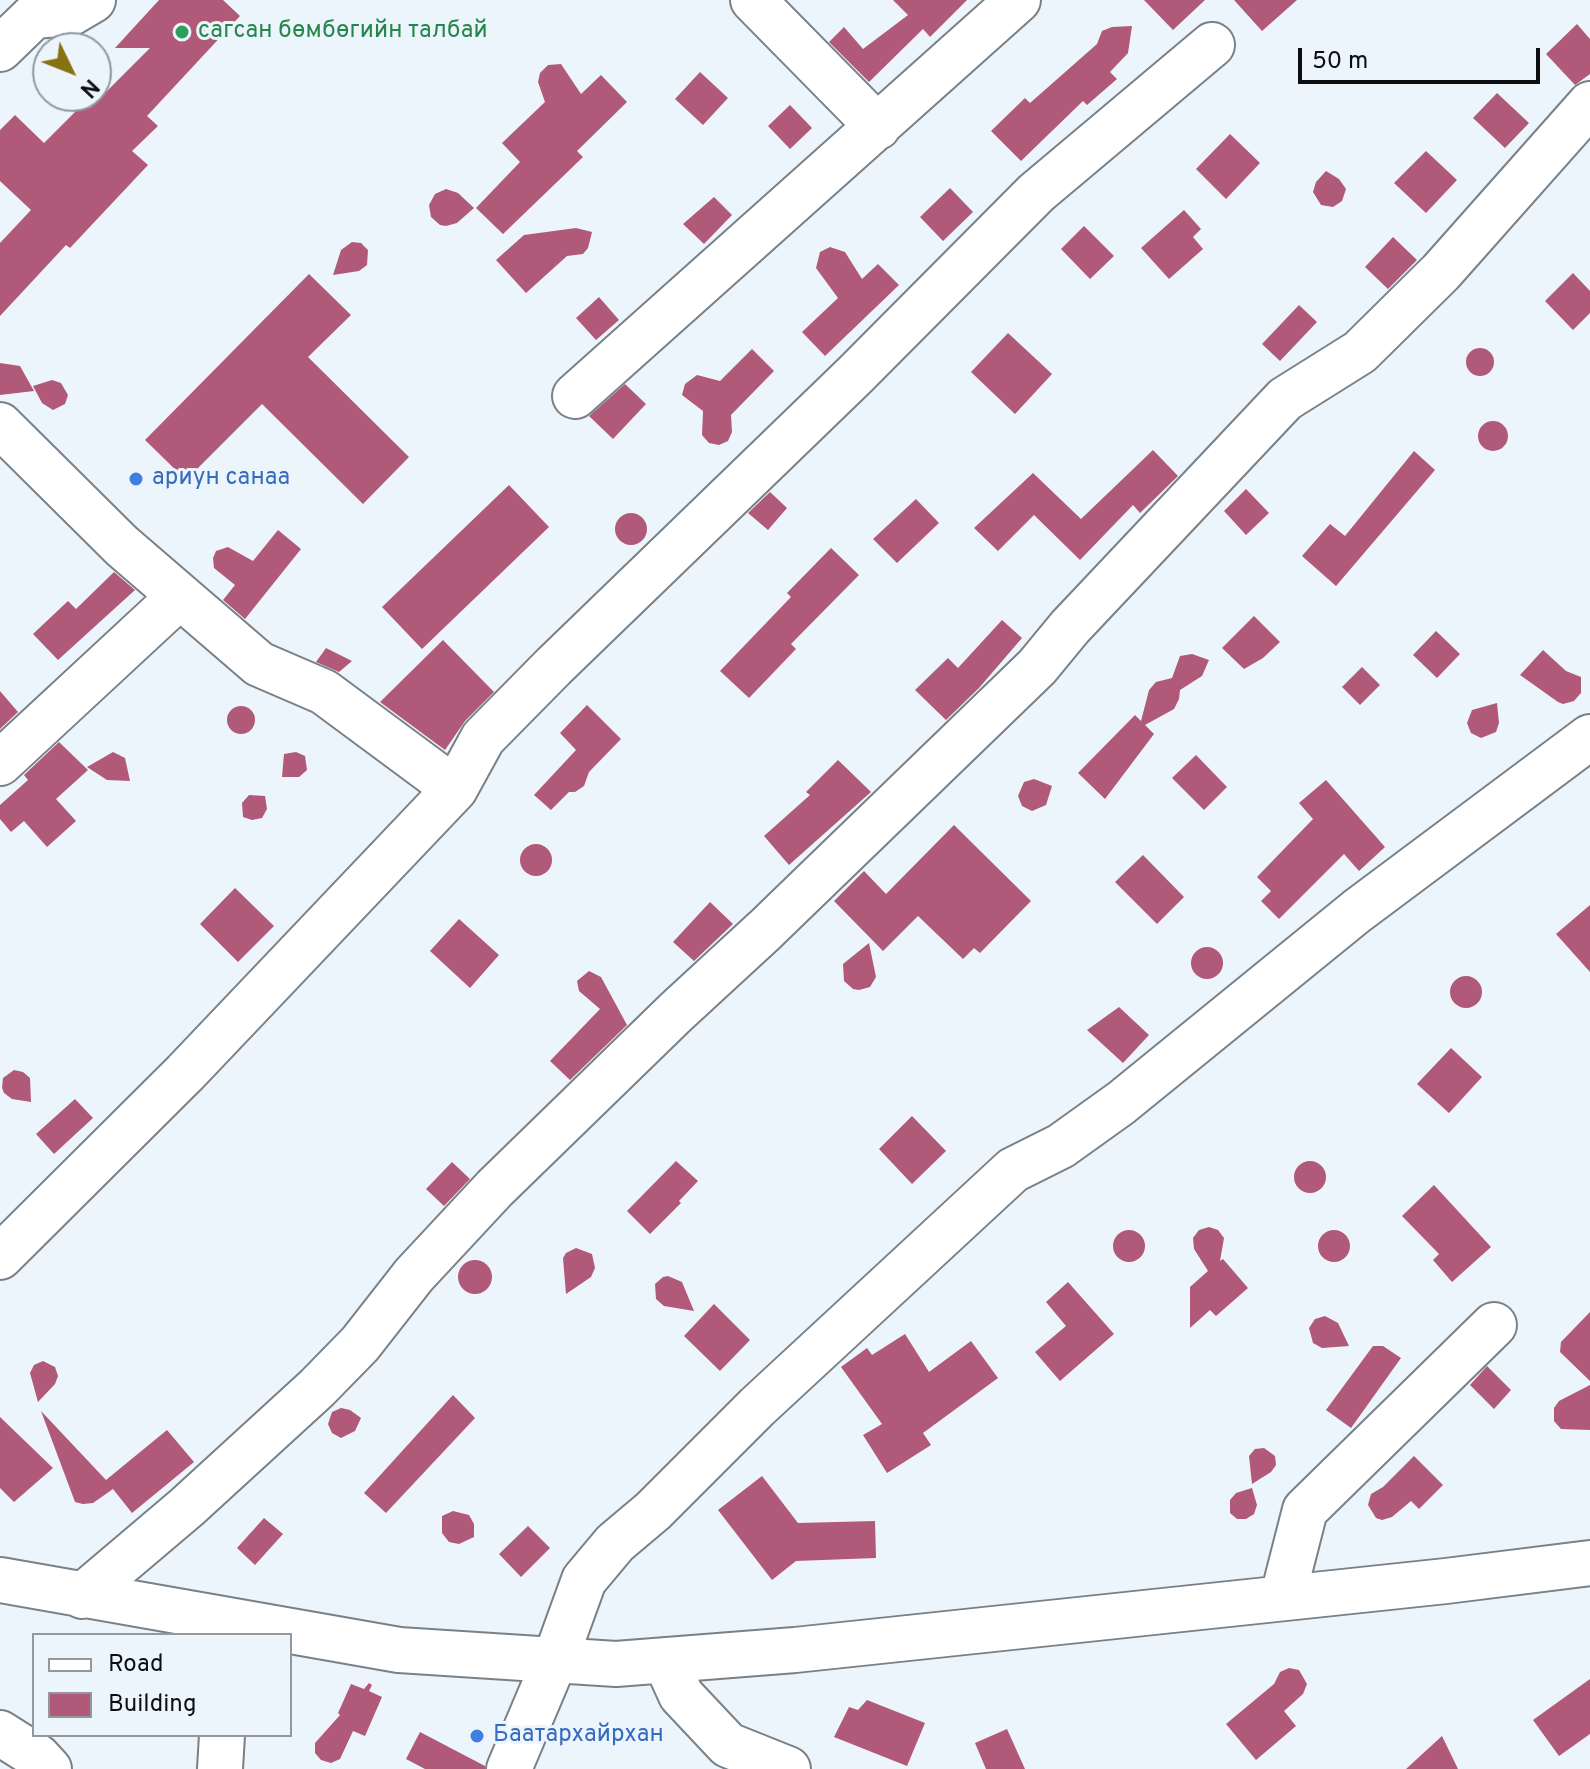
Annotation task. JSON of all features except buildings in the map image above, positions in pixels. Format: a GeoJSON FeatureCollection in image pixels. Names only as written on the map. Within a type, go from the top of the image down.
{"type":"FeatureCollection","features":[{"type":"Feature","properties":{"kind":"street"},"geometry":{"type":"LineString","coordinates":[[0,49],[28,8],[71,13],[93,0]]}},
{"type":"Feature","properties":{"kind":"street"},"geometry":{"type":"LineString","coordinates":[[753,0],[878,127]]}},
{"type":"Feature","properties":{"kind":"street"},"geometry":{"type":"LineString","coordinates":[[575,396],[1018,0]]}},
{"type":"Feature","properties":{"kind":"street"},"geometry":{"type":"LineString","coordinates":[[0,1257],[185,1073],[455,789],[483,738],[554,666],[855,375],[1036,193],[1212,45]]}},
{"type":"Feature","properties":{"kind":"street"},"geometry":{"type":"LineString","coordinates":[[82,1596],[187,1507],[323,1382],[360,1344],[414,1275],[495,1188],[1037,667],[1070,627],[1285,399],[1360,352],[1401,312],[1441,272],[1590,104]]}},
{"type":"Feature","properties":{"kind":"street"},"geometry":{"type":"LineString","coordinates":[[0,425],[122,546],[259,664],[324,692],[455,789]]}},
{"type":"Feature","properties":{"kind":"street"},"geometry":{"type":"LineString","coordinates":[[0,763],[179,597]]}},
{"type":"Feature","properties":{"kind":"street"},"geometry":{"type":"LineString","coordinates":[[509,1769],[555,1660],[584,1580],[615,1543],[653,1511],[757,1407],[1013,1170],[1061,1146],[1121,1103],[1357,911],[1590,737]]}},
{"type":"Feature","properties":{"kind":"street"},"geometry":{"type":"LineString","coordinates":[[1283,1596],[1305,1510],[1494,1325]]}},
{"type":"Feature","properties":{"kind":"street"},"geometry":{"type":"LineString","coordinates":[[292,1636],[399,1650],[616,1664],[810,1648],[1590,1563]]}},
{"type":"Feature","properties":{"kind":"street"},"geometry":{"type":"LineString","coordinates":[[0,1580],[227,1628],[266,1633]]}},
{"type":"Feature","properties":{"kind":"street"},"geometry":{"type":"LineString","coordinates":[[665,1660],[681,1695],[728,1745],[788,1769]]}},
{"type":"Feature","properties":{"kind":"street"},"geometry":{"type":"LineString","coordinates":[[0,1733],[38,1757],[49,1769]]}},
{"type":"Feature","properties":{"kind":"street"},"geometry":{"type":"LineString","coordinates":[[220,1769],[222,1737]]}},
{"type":"Feature","properties":{"kind":"place","name":"сагсан бөмбөгийн талбай"},"geometry":{"type":"Point","coordinates":[182,32]}},
{"type":"Feature","properties":{"kind":"place","name":"ариун санаа"},"geometry":{"type":"Point","coordinates":[136,479]}},
{"type":"Feature","properties":{"kind":"place","name":"Баатархайрхан"},"geometry":{"type":"Point","coordinates":[477,1736]}}]}
